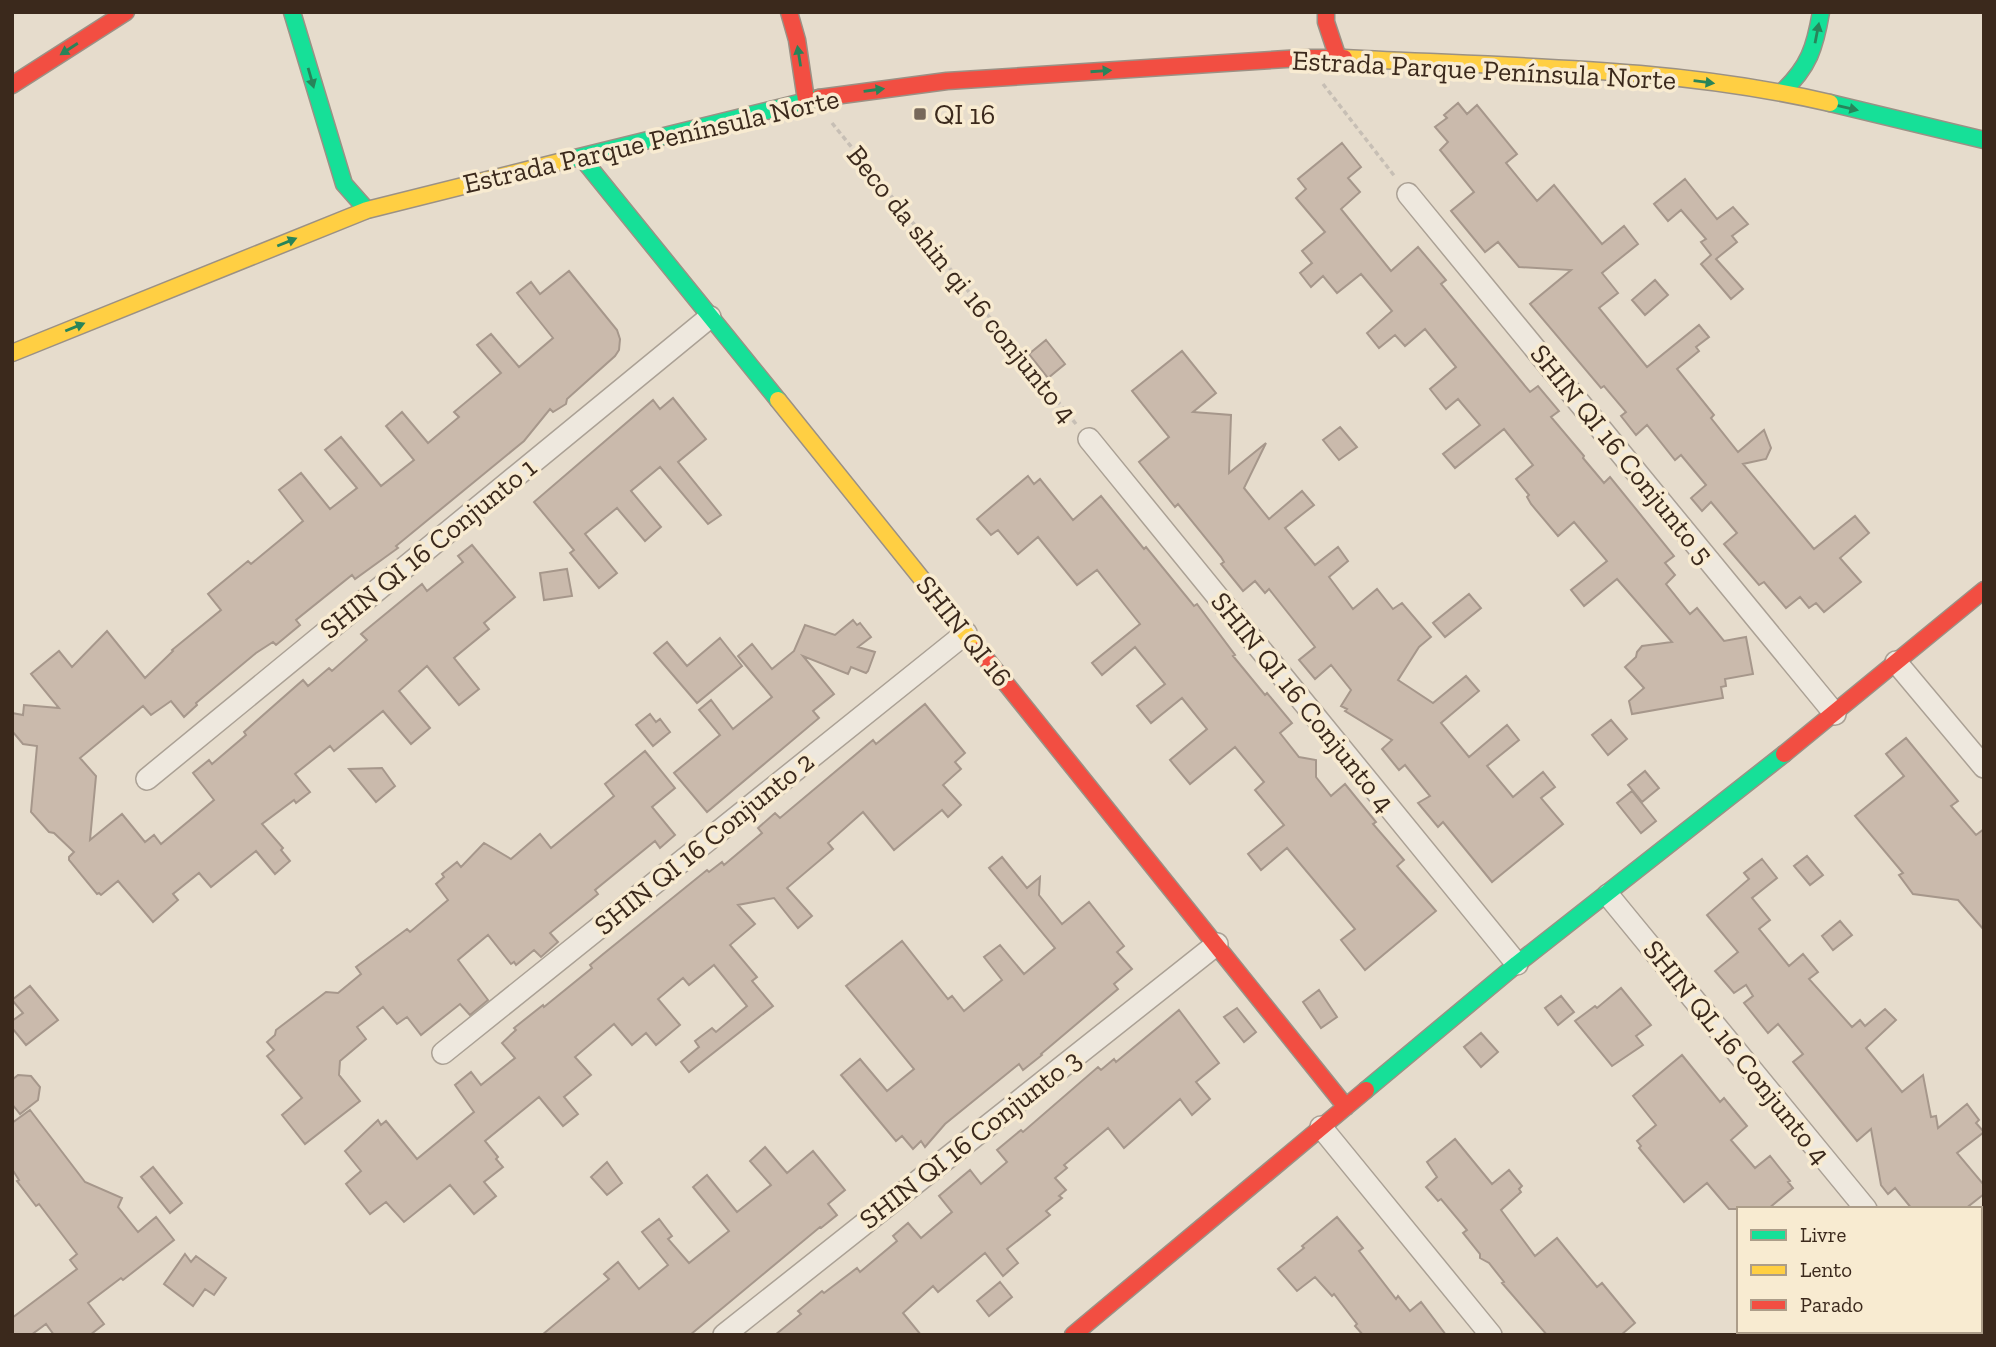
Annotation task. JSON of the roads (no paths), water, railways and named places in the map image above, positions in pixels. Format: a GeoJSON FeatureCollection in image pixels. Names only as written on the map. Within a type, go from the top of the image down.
{"type":"FeatureCollection","features":[{"type":"Feature","properties":{"kind":"main road"},"geometry":{"type":"LineString","coordinates":[[12,85],[126,12]]}},
{"type":"Feature","properties":{"kind":"main road"},"geometry":{"type":"LineString","coordinates":[[292,12],[344,184],[367,210]]}},
{"type":"Feature","properties":{"kind":"main road"},"geometry":{"type":"LineString","coordinates":[[789,12],[797,40],[806,100]]}},
{"type":"Feature","properties":{"kind":"main road"},"geometry":{"type":"LineString","coordinates":[[1326,12],[1326,22],[1338,58]]}},
{"type":"Feature","properties":{"kind":"main road"},"geometry":{"type":"LineString","coordinates":[[1782,92],[1800,76],[1814,52],[1821,12]]}},
{"type":"Feature","properties":{"kind":"main road","name":"Estrada Parque Península Norte"},"geometry":{"type":"LineString","coordinates":[[12,353],[367,210],[806,100],[947,80],[1302,58],[1622,72],[1782,92],[1984,140]]}},
{"type":"Feature","properties":{"kind":"main road","name":"SHIN QI 16"},"geometry":{"type":"LineString","coordinates":[[581,157],[1346,1107]]}},
{"type":"Feature","properties":{"kind":"main road"},"geometry":{"type":"LineString","coordinates":[[1073,1335],[1517,964],[1836,713],[1984,590]]}},
{"type":"Feature","properties":{"kind":"street","name":"SHIN QI 16 Conjunto 5"},"geometry":{"type":"LineString","coordinates":[[1408,194],[1836,713]]}},
{"type":"Feature","properties":{"kind":"street","name":"SHIN QI 16 Conjunto 1"},"geometry":{"type":"LineString","coordinates":[[147,779],[709,317]]}},
{"type":"Feature","properties":{"kind":"street","name":"SHIN QI 16 Conjunto 4"},"geometry":{"type":"LineString","coordinates":[[1089,439],[1517,964]]}},
{"type":"Feature","properties":{"kind":"street","name":"SHIN QI 16 Conjunto 2"},"geometry":{"type":"LineString","coordinates":[[443,1053],[966,634]]}},
{"type":"Feature","properties":{"kind":"street"},"geometry":{"type":"LineString","coordinates":[[1896,662],[1984,767]]}},
{"type":"Feature","properties":{"kind":"street","name":"SHIN QL 16 Conjunto 4"},"geometry":{"type":"LineString","coordinates":[[1608,895],[1864,1207]]}},
{"type":"Feature","properties":{"kind":"street","name":"SHIN QI 16 Conjunto 3"},"geometry":{"type":"LineString","coordinates":[[724,1335],[1217,944]]}},
{"type":"Feature","properties":{"kind":"street"},"geometry":{"type":"LineString","coordinates":[[1321,1127],[1491,1335]]}},
{"type":"Feature","properties":{"kind":"place","name":"QI 16"},"geometry":{"type":"Point","coordinates":[920,114]}}]}
